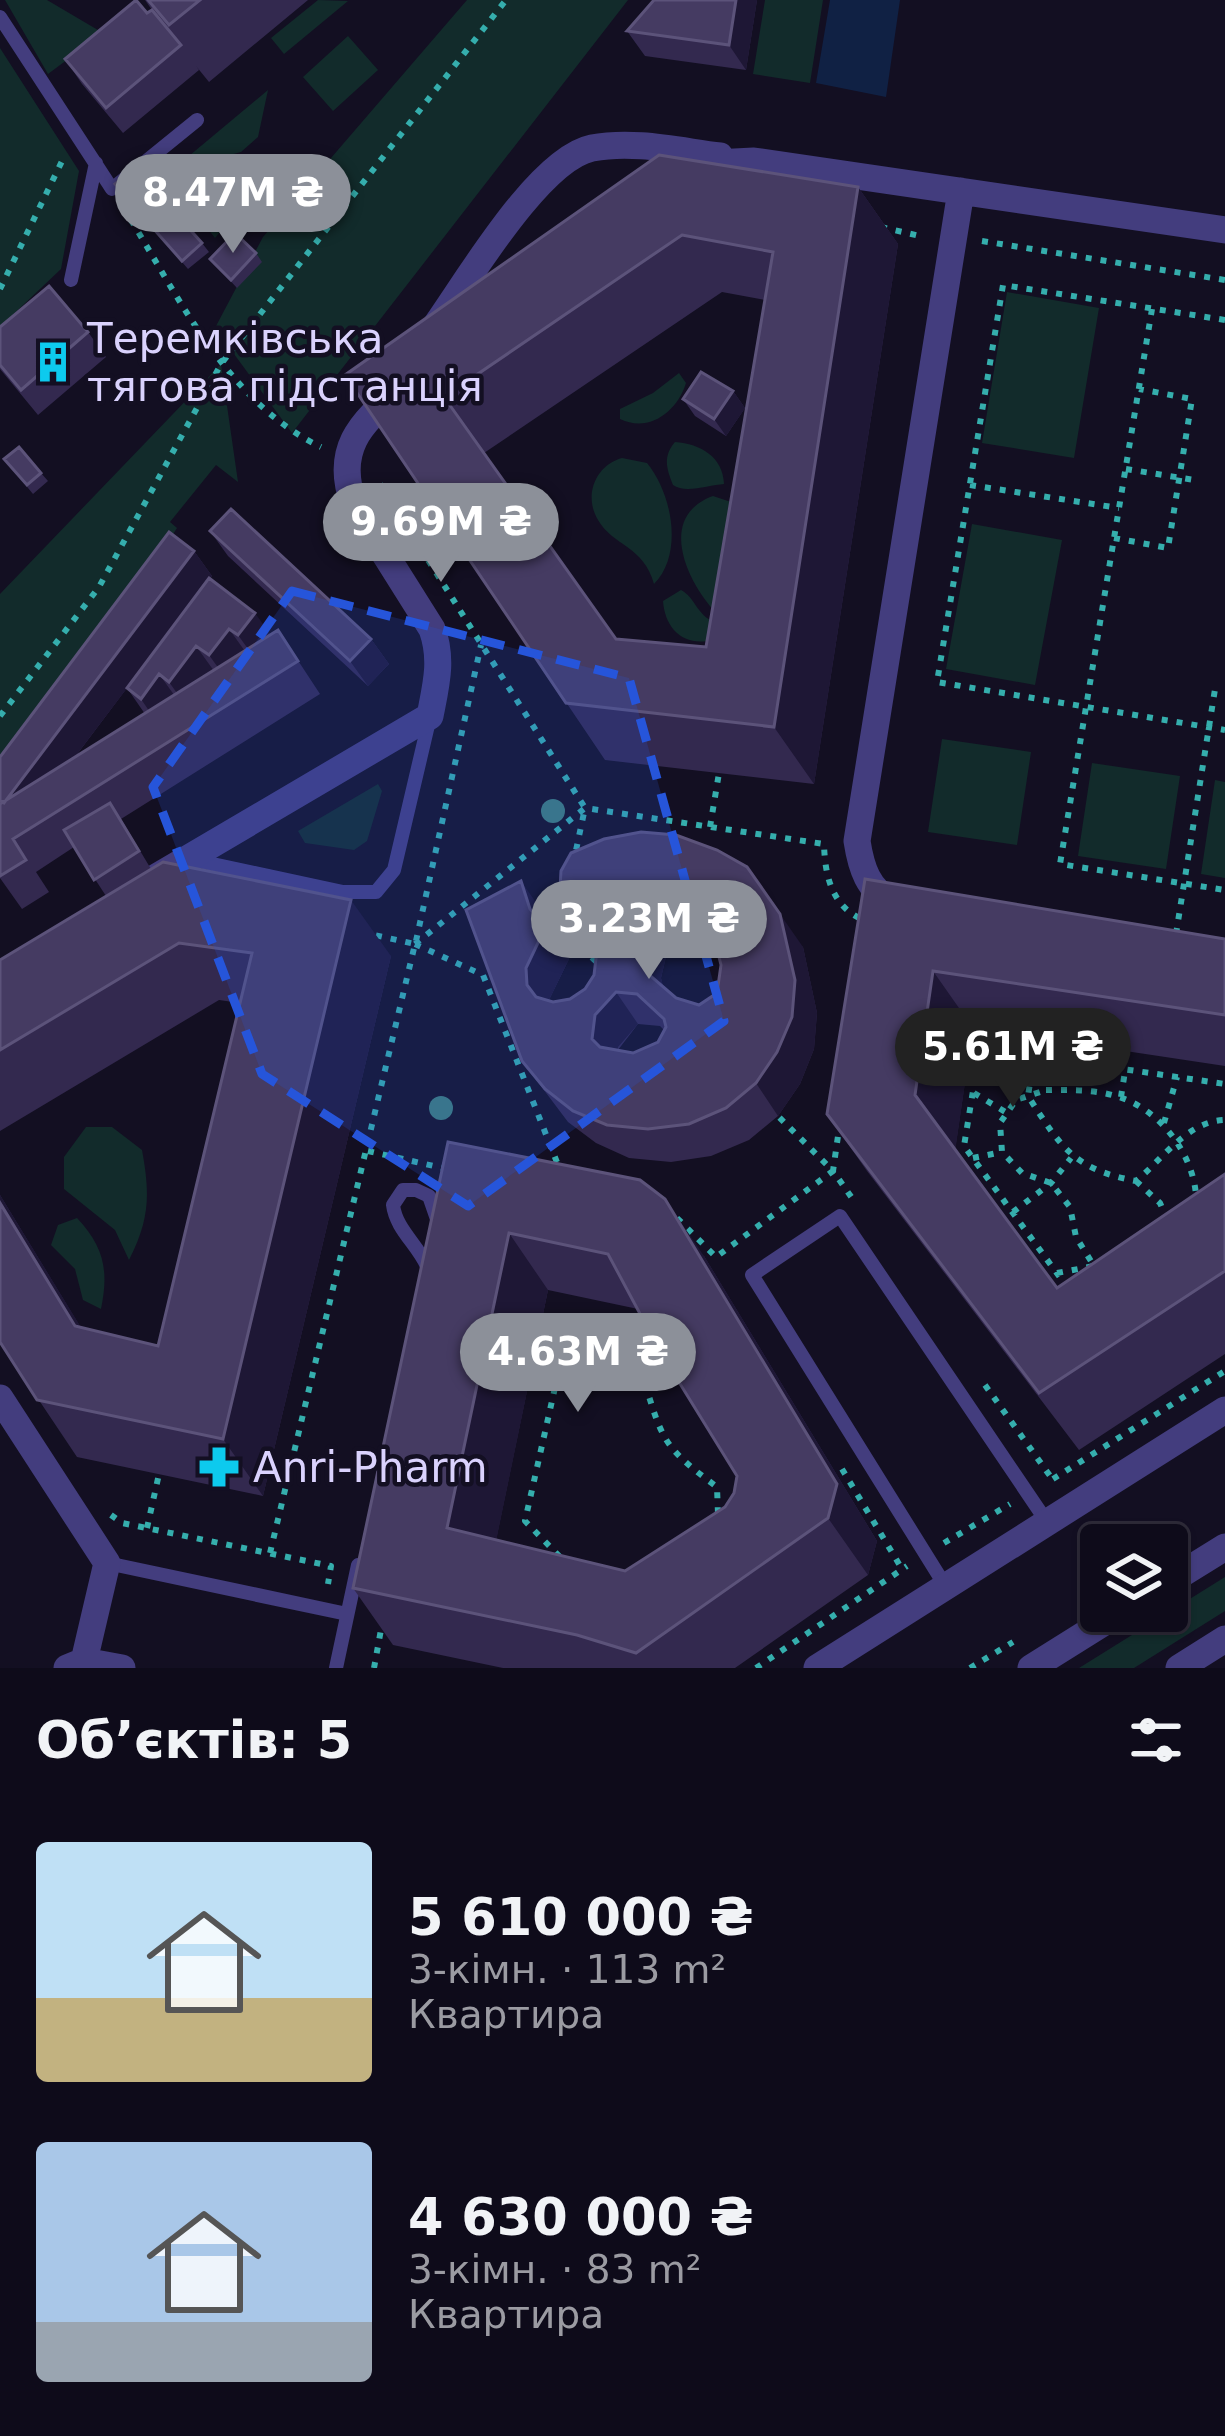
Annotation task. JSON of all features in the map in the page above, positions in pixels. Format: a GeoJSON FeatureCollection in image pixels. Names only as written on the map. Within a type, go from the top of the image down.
{"type":"FeatureCollection","features":[{"type":"Feature","properties":{"kind":"street"},"geometry":{"type":"LineString","coordinates":[[126,896],[183,858],[430,716],[440,661],[438,645],[354,505],[346,459],[358,431],[421,356],[532,192],[576,153],[646,146],[1225,230]]}},
{"type":"Feature","properties":{"kind":"street"},"geometry":{"type":"LineString","coordinates":[[662,186],[715,163],[754,161]]}},
{"type":"Feature","properties":{"kind":"street"},"geometry":{"type":"LineString","coordinates":[[910,910],[880,896],[862,869],[857,841],[962,191]]}},
{"type":"Feature","properties":{"kind":"street"},"geometry":{"type":"LineString","coordinates":[[0,1398],[106,1563],[75,1664],[122,1668]]}},
{"type":"Feature","properties":{"kind":"street"},"geometry":{"type":"LineString","coordinates":[[817,1668],[1225,1410]]}},
{"type":"Feature","properties":{"kind":"street"},"geometry":{"type":"LineString","coordinates":[[1188,1570],[1225,1547]]}},
{"type":"Feature","properties":{"kind":"street"},"geometry":{"type":"LineString","coordinates":[[1031,1668],[1089,1632]]}},
{"type":"Feature","properties":{"kind":"street"},"geometry":{"type":"LineString","coordinates":[[1179,1668],[1225,1639]]}},
{"type":"Feature","properties":{"kind":"lane"},"geometry":{"type":"LineString","coordinates":[[0,17],[112,189],[197,120]]}},
{"type":"Feature","properties":{"kind":"lane"},"geometry":{"type":"LineString","coordinates":[[71,280],[96,163]]}},
{"type":"Feature","properties":{"kind":"lane"},"geometry":{"type":"LineString","coordinates":[[183,858],[343,892],[376,892],[394,870],[430,716]]}},
{"type":"Feature","properties":{"kind":"lane"},"geometry":{"type":"LineString","coordinates":[[422,1288],[438,1226],[436,1209],[429,1196],[403,1190],[393,1205],[394,1214],[427,1266]]}},
{"type":"Feature","properties":{"kind":"lane"},"geometry":{"type":"LineString","coordinates":[[946,1587],[752,1275],[840,1216],[1047,1522]]}},
{"type":"Feature","properties":{"kind":"lane"},"geometry":{"type":"LineString","coordinates":[[336,1668],[361,1553]]}},
{"type":"Feature","properties":{"kind":"lane"},"geometry":{"type":"LineString","coordinates":[[106,1563],[347,1614]]}},
{"type":"Feature","properties":{"kind":"path"},"geometry":{"type":"LineString","coordinates":[[0,716],[99,587],[220,364],[506,0]]}},
{"type":"Feature","properties":{"kind":"path"},"geometry":{"type":"LineString","coordinates":[[0,289],[76,132]]}},
{"type":"Feature","properties":{"kind":"path"},"geometry":{"type":"LineString","coordinates":[[112,189],[220,364],[292,434],[346,459]]}},
{"type":"Feature","properties":{"kind":"path"},"geometry":{"type":"LineString","coordinates":[[881,226],[1225,280]]}},
{"type":"Feature","properties":{"kind":"path"},"geometry":{"type":"LineString","coordinates":[[921,257],[925,234]]}},
{"type":"Feature","properties":{"kind":"path"},"geometry":{"type":"LineString","coordinates":[[1225,320],[1003,285],[938,682],[1225,730]]}},
{"type":"Feature","properties":{"kind":"path"},"geometry":{"type":"LineString","coordinates":[[1152,308],[1060,864],[1225,890]]}},
{"type":"Feature","properties":{"kind":"path"},"geometry":{"type":"LineString","coordinates":[[1114,538],[1168,548],[1192,399],[1139,389]]}},
{"type":"Feature","properties":{"kind":"path"},"geometry":{"type":"LineString","coordinates":[[1126,469],[1194,480]]}},
{"type":"Feature","properties":{"kind":"path"},"geometry":{"type":"LineString","coordinates":[[375,477],[585,808],[572,870]]}},
{"type":"Feature","properties":{"kind":"path"},"geometry":{"type":"LineString","coordinates":[[970,485],[1119,508]]}},
{"type":"Feature","properties":{"kind":"path"},"geometry":{"type":"LineString","coordinates":[[270,1553],[368,1151],[481,645]]}},
{"type":"Feature","properties":{"kind":"path"},"geometry":{"type":"LineString","coordinates":[[1173,952],[1216,682]]}},
{"type":"Feature","properties":{"kind":"path"},"geometry":{"type":"LineString","coordinates":[[710,826],[719,773]]}},
{"type":"Feature","properties":{"kind":"path"},"geometry":{"type":"LineString","coordinates":[[415,944],[585,808],[824,844],[824,870],[835,898],[851,916],[869,922]]}},
{"type":"Feature","properties":{"kind":"path"},"geometry":{"type":"LineString","coordinates":[[567,890],[563,911],[568,932],[607,971]]}},
{"type":"Feature","properties":{"kind":"path"},"geometry":{"type":"LineString","coordinates":[[354,930],[415,944],[483,975],[561,1173]]}},
{"type":"Feature","properties":{"kind":"path"},"geometry":{"type":"LineString","coordinates":[[970,1047],[1225,1084]]}},
{"type":"Feature","properties":{"kind":"path"},"geometry":{"type":"LineString","coordinates":[[980,1048],[964,1146],[1079,1302]]}},
{"type":"Feature","properties":{"kind":"path"},"geometry":{"type":"LineString","coordinates":[[1034,1057],[1028,1096],[1072,1157],[1085,1167],[1136,1181],[1160,1203],[1169,1226],[1206,1212],[1192,1243],[1157,1265],[1118,1272],[1094,1266],[1057,1273]]}},
{"type":"Feature","properties":{"kind":"path"},"geometry":{"type":"LineString","coordinates":[[1076,1062],[1082,1090]]}},
{"type":"Feature","properties":{"kind":"path"},"geometry":{"type":"LineString","coordinates":[[1121,1097],[1126,1070]]}},
{"type":"Feature","properties":{"kind":"path"},"geometry":{"type":"LineString","coordinates":[[1164,1123],[1177,1077]]}},
{"type":"Feature","properties":{"kind":"path"},"geometry":{"type":"LineString","coordinates":[[1102,1279],[1076,1237],[1070,1207],[1051,1184],[1022,1174],[1002,1152],[1000,1123],[1016,1100],[1046,1090],[1121,1097],[1164,1123],[1190,1148],[1207,1193]]}},
{"type":"Feature","properties":{"kind":"path"},"geometry":{"type":"LineString","coordinates":[[973,1092],[1007,1113]]}},
{"type":"Feature","properties":{"kind":"path"},"geometry":{"type":"LineString","coordinates":[[656,1214],[677,1218],[716,1257],[833,1171],[843,1101]]}},
{"type":"Feature","properties":{"kind":"path"},"geometry":{"type":"LineString","coordinates":[[778,1116],[833,1171],[860,1210]]}},
{"type":"Feature","properties":{"kind":"path"},"geometry":{"type":"LineString","coordinates":[[1136,1181],[1180,1138],[1209,1120],[1225,1120]]}},
{"type":"Feature","properties":{"kind":"path"},"geometry":{"type":"LineString","coordinates":[[368,1151],[450,1169]]}},
{"type":"Feature","properties":{"kind":"path"},"geometry":{"type":"LineString","coordinates":[[973,1158],[1002,1152]]}},
{"type":"Feature","properties":{"kind":"path"},"geometry":{"type":"LineString","coordinates":[[1013,1212],[1051,1184],[1072,1157]]}},
{"type":"Feature","properties":{"kind":"path"},"geometry":{"type":"LineString","coordinates":[[1171,1244],[1172,1269]]}},
{"type":"Feature","properties":{"kind":"path"},"geometry":{"type":"LineString","coordinates":[[541,1326],[613,1342],[643,1369],[663,1436],[716,1487],[718,1514],[699,1546],[668,1567],[637,1577],[563,1560],[525,1521],[563,1352],[591,1338]]}},
{"type":"Feature","properties":{"kind":"path"},"geometry":{"type":"LineString","coordinates":[[756,1668],[926,1554],[1225,1371]]}},
{"type":"Feature","properties":{"kind":"path"},"geometry":{"type":"LineString","coordinates":[[984,1383],[1053,1480]]}},
{"type":"Feature","properties":{"kind":"path"},"geometry":{"type":"LineString","coordinates":[[1153,1402],[1159,1412]]}},
{"type":"Feature","properties":{"kind":"path"},"geometry":{"type":"LineString","coordinates":[[147,1528],[159,1474]]}},
{"type":"Feature","properties":{"kind":"path"},"geometry":{"type":"LineString","coordinates":[[107,1512],[122,1523],[331,1566],[324,1609]]}},
{"type":"Feature","properties":{"kind":"path"},"geometry":{"type":"LineString","coordinates":[[718,1514],[734,1530]]}},
{"type":"Feature","properties":{"kind":"path"},"geometry":{"type":"LineString","coordinates":[[803,1636],[804,1621]]}},
{"type":"Feature","properties":{"kind":"path"},"geometry":{"type":"LineString","coordinates":[[374,1668],[382,1622]]}},
{"type":"Feature","properties":{"kind":"highlighted area"},"geometry":{"type":"Polygon","coordinates":[[[292,591],[629,678],[724,1021],[468,1206],[262,1074],[153,787],[292,591]]]}},
{"type":"Feature","properties":{"kind":"green space"},"geometry":{"type":"Polygon","coordinates":[[[5,0],[47,0],[103,33],[48,74],[5,0]]]}},
{"type":"Feature","properties":{"kind":"green space"},"geometry":{"type":"Polygon","coordinates":[[[318,0],[348,1],[284,54],[271,38],[318,0]]]}},
{"type":"Feature","properties":{"kind":"green space"},"geometry":{"type":"Polygon","coordinates":[[[467,0],[628,0],[292,433],[215,328],[263,237],[467,0]]]}},
{"type":"Feature","properties":{"kind":"green space"},"geometry":{"type":"Polygon","coordinates":[[[765,0],[823,0],[810,83],[753,74],[765,0]]]}},
{"type":"Feature","properties":{"kind":"green space"},"geometry":{"type":"Polygon","coordinates":[[[348,36],[378,70],[333,111],[303,77],[348,36]]]}},
{"type":"Feature","properties":{"kind":"green space"},"geometry":{"type":"Polygon","coordinates":[[[0,48],[79,171],[61,269],[0,327],[0,48]]]}},
{"type":"Feature","properties":{"kind":"green space"},"geometry":{"type":"Polygon","coordinates":[[[268,90],[258,137],[241,152],[171,171],[268,90]]]}},
{"type":"Feature","properties":{"kind":"green space"},"geometry":{"type":"Polygon","coordinates":[[[242,160],[255,174],[243,210],[215,238],[169,179],[242,160]]]}},
{"type":"Feature","properties":{"kind":"green space"},"geometry":{"type":"Polygon","coordinates":[[[1007,292],[1099,308],[1074,458],[982,443],[1007,292]]]}},
{"type":"Feature","properties":{"kind":"green space"},"geometry":{"type":"Polygon","coordinates":[[[221,364],[238,482],[216,465],[170,522],[177,528],[0,803],[0,594],[221,364]]]}},
{"type":"Feature","properties":{"kind":"green space"},"geometry":{"type":"Polygon","coordinates":[[[679,373],[686,383],[669,411],[641,423],[620,419],[620,409],[679,373]]]}},
{"type":"Feature","properties":{"kind":"green space"},"geometry":{"type":"Polygon","coordinates":[[[675,442],[715,459],[724,484],[690,489],[673,485],[667,462],[675,442]]]}},
{"type":"Feature","properties":{"kind":"green space"},"geometry":{"type":"Polygon","coordinates":[[[622,458],[647,463],[668,507],[669,557],[654,584],[643,562],[604,529],[594,510],[592,491],[599,474],[622,458]]]}},
{"type":"Feature","properties":{"kind":"green space"},"geometry":{"type":"Polygon","coordinates":[[[713,496],[731,502],[719,616],[688,570],[681,535],[695,506],[713,496]]]}},
{"type":"Feature","properties":{"kind":"green space"},"geometry":{"type":"Polygon","coordinates":[[[972,524],[1062,540],[1035,685],[946,669],[972,524]]]}},
{"type":"Feature","properties":{"kind":"green space"},"geometry":{"type":"Polygon","coordinates":[[[681,590],[715,622],[712,640],[693,641],[672,627],[663,601],[681,590]]]}},
{"type":"Feature","properties":{"kind":"green space"},"geometry":{"type":"Polygon","coordinates":[[[942,739],[1031,752],[1017,845],[928,832],[942,739]]]}},
{"type":"Feature","properties":{"kind":"green space"},"geometry":{"type":"Polygon","coordinates":[[[1092,763],[1180,776],[1166,869],[1078,856],[1092,763]]]}},
{"type":"Feature","properties":{"kind":"green space"},"geometry":{"type":"Polygon","coordinates":[[[1215,780],[1225,782],[1225,878],[1201,874],[1215,780]]]}},
{"type":"Feature","properties":{"kind":"green space"},"geometry":{"type":"Polygon","coordinates":[[[378,784],[382,791],[367,841],[354,850],[305,843],[298,831],[378,784]]]}},
{"type":"Feature","properties":{"kind":"green space"},"geometry":{"type":"Polygon","coordinates":[[[86,1127],[112,1127],[142,1150],[146,1206],[129,1260],[115,1230],[64,1189],[64,1157],[86,1127]]]}},
{"type":"Feature","properties":{"kind":"green space"},"geometry":{"type":"Polygon","coordinates":[[[77,1218],[102,1260],[101,1309],[83,1300],[75,1269],[51,1245],[58,1225],[77,1218]]]}},
{"type":"Feature","properties":{"kind":"green space"},"geometry":{"type":"Polygon","coordinates":[[[1225,1577],[1225,1611],[1134,1668],[1079,1668],[1137,1632],[1188,1632],[1188,1600],[1225,1577]]]}},
{"type":"Feature","properties":{"kind":"water"},"geometry":{"type":"Polygon","coordinates":[[[830,0],[900,0],[886,97],[816,83],[830,0]]]}},
{"type":"Feature","properties":{"kind":"building"},"geometry":{"type":"Polygon","coordinates":[[[136,0],[147,13],[152,10],[181,45],[106,108],[65,59],[136,0]]]}},
{"type":"Feature","properties":{"kind":"building"},"geometry":{"type":"Polygon","coordinates":[[[148,0],[200,0],[169,25],[148,0]]]}},
{"type":"Feature","properties":{"kind":"building"},"geometry":{"type":"Polygon","coordinates":[[[654,0],[736,0],[729,45],[627,31],[654,0]]]}},
{"type":"Feature","properties":{"kind":"building"},"geometry":{"type":"Polygon","coordinates":[[[659,155],[858,187],[774,727],[566,703],[345,375],[659,155]],[[682,235],[444,397],[616,639],[706,647],[773,252],[682,235]]]}},
{"type":"Feature","properties":{"kind":"building"},"geometry":{"type":"Polygon","coordinates":[[[134,168],[148,185],[129,201],[115,184],[134,168]]]}},
{"type":"Feature","properties":{"kind":"building"},"geometry":{"type":"Polygon","coordinates":[[[156,192],[202,243],[182,261],[136,209],[156,192]]]}},
{"type":"Feature","properties":{"kind":"building"},"geometry":{"type":"Polygon","coordinates":[[[235,233],[256,253],[231,280],[210,259],[235,233]]]}},
{"type":"Feature","properties":{"kind":"building"},"geometry":{"type":"Polygon","coordinates":[[[49,286],[88,332],[21,390],[0,365],[0,327],[49,286]]]}},
{"type":"Feature","properties":{"kind":"building"},"geometry":{"type":"Polygon","coordinates":[[[701,372],[733,391],[714,419],[683,399],[701,372]]]}},
{"type":"Feature","properties":{"kind":"building"},"geometry":{"type":"Polygon","coordinates":[[[19,447],[41,473],[27,485],[4,459],[19,447]]]}},
{"type":"Feature","properties":{"kind":"building"},"geometry":{"type":"Polygon","coordinates":[[[231,509],[371,639],[350,661],[210,531],[231,509]]]}},
{"type":"Feature","properties":{"kind":"building"},"geometry":{"type":"Polygon","coordinates":[[[169,532],[194,551],[4,803],[0,800],[0,757],[169,532]]]}},
{"type":"Feature","properties":{"kind":"building"},"geometry":{"type":"Polygon","coordinates":[[[209,578],[255,613],[238,635],[229,629],[209,655],[196,646],[169,682],[159,674],[141,699],[127,688],[209,578]]]}},
{"type":"Feature","properties":{"kind":"building"},"geometry":{"type":"Polygon","coordinates":[[[278,630],[298,661],[13,839],[26,860],[0,876],[0,804],[278,630]]]}},
{"type":"Feature","properties":{"kind":"building"},"geometry":{"type":"Polygon","coordinates":[[[110,803],[139,851],[94,880],[64,830],[110,803]]]}},
{"type":"Feature","properties":{"kind":"building"},"geometry":{"type":"Polygon","coordinates":[[[641,832],[676,835],[717,850],[747,867],[780,914],[795,980],[792,1017],[777,1052],[756,1083],[726,1108],[689,1124],[648,1129],[607,1125],[573,1111],[545,1089],[522,1061],[466,910],[521,881],[530,909],[546,926],[526,968],[527,985],[536,997],[553,1002],[570,999],[594,975],[597,950],[592,931],[560,889],[561,871],[571,853],[604,839],[641,832]],[[668,894],[645,915],[638,946],[647,973],[676,998],[699,1005],[717,993],[721,965],[711,925],[691,898],[668,894]],[[616,992],[595,1015],[592,1039],[600,1047],[633,1053],[658,1042],[666,1027],[664,1019],[637,994],[616,992]]]}},
{"type":"Feature","properties":{"kind":"building"},"geometry":{"type":"Polygon","coordinates":[[[163,862],[351,900],[223,1439],[37,1400],[0,1342],[0,1203],[75,1326],[158,1346],[252,953],[179,943],[0,1050],[0,960],[163,862]]]}},
{"type":"Feature","properties":{"kind":"building"},"geometry":{"type":"Polygon","coordinates":[[[865,879],[1225,939],[1225,1015],[933,971],[915,1095],[1057,1288],[1225,1174],[1225,1271],[1039,1393],[827,1114],[865,879]]]}},
{"type":"Feature","properties":{"kind":"building"},"geometry":{"type":"Polygon","coordinates":[[[448,1142],[640,1180],[665,1199],[837,1484],[828,1518],[636,1653],[577,1635],[353,1588],[448,1142]],[[509,1233],[447,1528],[625,1571],[725,1507],[734,1493],[737,1476],[661,1353],[608,1254],[509,1233]]]}},
{"type":"Feature","properties":{"kind":"place","name":"Теремківська тягова підстанція"},"geometry":{"type":"Point","coordinates":[53,362]}},
{"type":"Feature","properties":{"kind":"place","name":"Anri-Pharm"},"geometry":{"type":"Point","coordinates":[219,1467]}}]}
